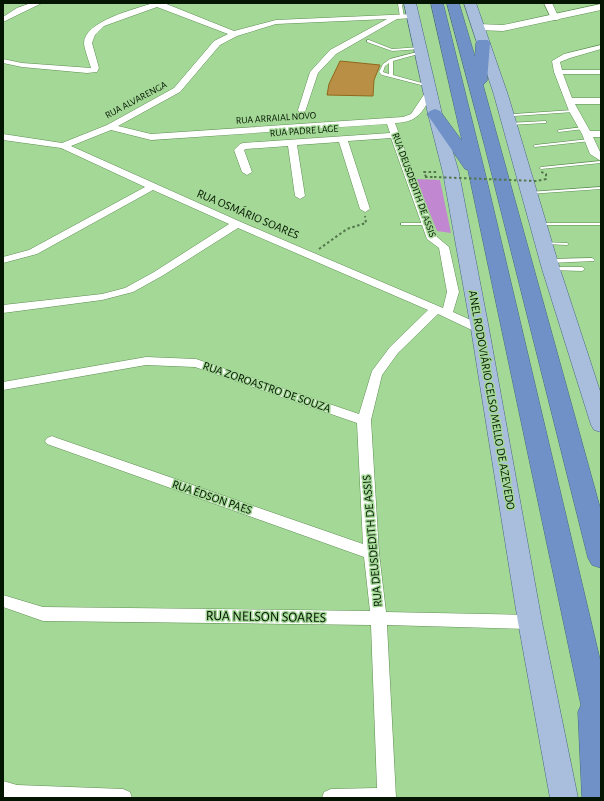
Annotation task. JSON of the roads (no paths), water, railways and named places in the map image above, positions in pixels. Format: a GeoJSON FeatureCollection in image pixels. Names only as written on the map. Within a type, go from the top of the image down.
{"type":"FeatureCollection","features":[{"type":"Feature","properties":{"kind":"highway"},"geometry":{"type":"LineString","coordinates":[[437,3],[478,177],[592,693],[601,727]]}},
{"type":"Feature","properties":{"kind":"highway"},"geometry":{"type":"LineString","coordinates":[[453,3],[601,558]]}},
{"type":"Feature","properties":{"kind":"highway"},"geometry":{"type":"LineString","coordinates":[[479,98],[489,40]]}},
{"type":"Feature","properties":{"kind":"highway"},"geometry":{"type":"LineString","coordinates":[[435,114],[478,177]]}},
{"type":"Feature","properties":{"kind":"highway"},"geometry":{"type":"LineString","coordinates":[[592,693],[598,798]]}},
{"type":"Feature","properties":{"kind":"main road"},"geometry":{"type":"LineString","coordinates":[[470,3],[478,27],[489,40],[501,95],[512,119],[529,193],[543,243],[601,425]]}},
{"type":"Feature","properties":{"kind":"main road","name":"ANEL RODOVIÁRIO CELSO MELLO DE AZEVEDO"},"geometry":{"type":"LineString","coordinates":[[406,13],[421,50],[435,114],[451,173],[480,329],[530,622],[564,798]]}},
{"type":"Feature","properties":{"kind":"street"},"geometry":{"type":"LineString","coordinates":[[3,20],[20,10],[38,3]]}},
{"type":"Feature","properties":{"kind":"street"},"geometry":{"type":"LineString","coordinates":[[548,3],[555,18]]}},
{"type":"Feature","properties":{"kind":"street"},"geometry":{"type":"LineString","coordinates":[[3,61],[22,65],[87,71],[94,70],[95,68],[88,43],[91,34],[101,24],[158,4],[234,34]]}},
{"type":"Feature","properties":{"kind":"street"},"geometry":{"type":"LineString","coordinates":[[478,27],[503,28],[601,7]]}},
{"type":"Feature","properties":{"kind":"street"},"geometry":{"type":"LineString","coordinates":[[489,40],[601,12]]}},
{"type":"Feature","properties":{"kind":"street"},"geometry":{"type":"LineString","coordinates":[[302,110],[314,72],[333,52],[406,13]]}},
{"type":"Feature","properties":{"kind":"street","name":"RUA ALVARENGA"},"geometry":{"type":"LineString","coordinates":[[63,146],[110,127],[178,90],[217,43],[234,34],[276,22],[359,19],[406,13]]}},
{"type":"Feature","properties":{"kind":"street"},"geometry":{"type":"LineString","coordinates":[[359,19],[373,30]]}},
{"type":"Feature","properties":{"kind":"street"},"geometry":{"type":"LineString","coordinates":[[601,47],[567,56],[556,61],[558,72],[573,111],[595,154],[601,158]]}},
{"type":"Feature","properties":{"kind":"street"},"geometry":{"type":"LineString","coordinates":[[558,72],[601,72]]}},
{"type":"Feature","properties":{"kind":"street","name":"RUA ARRAIAL NOVO"},"geometry":{"type":"LineString","coordinates":[[110,127],[151,137],[390,121],[412,118],[430,89]]}},
{"type":"Feature","properties":{"kind":"street"},"geometry":{"type":"LineString","coordinates":[[569,101],[601,101]]}},
{"type":"Feature","properties":{"kind":"street","name":"RUA DEUSDEDITH DE ASSIS"},"geometry":{"type":"LineString","coordinates":[[387,798],[379,618],[371,553],[364,420],[376,374],[394,350],[441,311],[453,292],[444,247],[432,239],[428,224],[390,121]]}},
{"type":"Feature","properties":{"kind":"street"},"geometry":{"type":"LineString","coordinates":[[586,134],[601,134]]}},
{"type":"Feature","properties":{"kind":"street","name":"RUA PADRE LAGE"},"geometry":{"type":"LineString","coordinates":[[246,172],[239,150],[243,146],[396,135]]}},
{"type":"Feature","properties":{"kind":"street","name":"RUA OSMÁRIO SOARES"},"geometry":{"type":"LineString","coordinates":[[3,137],[63,146],[152,187],[480,329]]}},
{"type":"Feature","properties":{"kind":"street"},"geometry":{"type":"LineString","coordinates":[[343,139],[365,209]]}},
{"type":"Feature","properties":{"kind":"street"},"geometry":{"type":"LineString","coordinates":[[292,143],[300,196]]}},
{"type":"Feature","properties":{"kind":"street"},"geometry":{"type":"LineString","coordinates":[[3,260],[33,252],[152,187]]}},
{"type":"Feature","properties":{"kind":"street"},"geometry":{"type":"LineString","coordinates":[[3,309],[102,297],[129,290],[158,274],[237,224]]}},
{"type":"Feature","properties":{"kind":"street","name":"RUA ZOROASTRO DE SOUZA"},"geometry":{"type":"LineString","coordinates":[[3,386],[146,361],[196,363],[364,420]]}},
{"type":"Feature","properties":{"kind":"street","name":"RUA ÉDSON PAES"},"geometry":{"type":"LineString","coordinates":[[52,441],[371,553]]}},
{"type":"Feature","properties":{"kind":"street","name":"RUA NELSON SOARES"},"geometry":{"type":"LineString","coordinates":[[3,601],[43,614],[379,618],[530,622]]}},
{"type":"Feature","properties":{"kind":"street"},"geometry":{"type":"LineString","coordinates":[[3,790],[17,794],[123,798]]}},
{"type":"Feature","properties":{"kind":"street"},"geometry":{"type":"LineString","coordinates":[[331,798],[387,798]]}},
{"type":"Feature","properties":{"kind":"lane"},"geometry":{"type":"LineString","coordinates":[[403,3],[400,4],[400,9],[406,13]]}},
{"type":"Feature","properties":{"kind":"lane"},"geometry":{"type":"LineString","coordinates":[[368,41],[392,50],[421,50]]}},
{"type":"Feature","properties":{"kind":"lane"},"geometry":{"type":"LineString","coordinates":[[421,50],[391,60],[384,64],[381,72],[383,74],[430,89]]}},
{"type":"Feature","properties":{"kind":"lane"},"geometry":{"type":"LineString","coordinates":[[391,60],[391,76]]}},
{"type":"Feature","properties":{"kind":"lane"},"geometry":{"type":"LineString","coordinates":[[512,119],[573,111]]}},
{"type":"Feature","properties":{"kind":"lane"},"geometry":{"type":"LineString","coordinates":[[512,119],[545,122]]}},
{"type":"Feature","properties":{"kind":"lane"},"geometry":{"type":"LineString","coordinates":[[559,131],[586,134]]}},
{"type":"Feature","properties":{"kind":"lane"},"geometry":{"type":"LineString","coordinates":[[535,146],[586,134]]}},
{"type":"Feature","properties":{"kind":"lane"},"geometry":{"type":"LineString","coordinates":[[540,169],[601,162]]}},
{"type":"Feature","properties":{"kind":"lane"},"geometry":{"type":"LineString","coordinates":[[529,193],[601,188]]}},
{"type":"Feature","properties":{"kind":"lane"},"geometry":{"type":"LineString","coordinates":[[403,224],[428,224]]}},
{"type":"Feature","properties":{"kind":"lane"},"geometry":{"type":"LineString","coordinates":[[538,224],[600,224]]}},
{"type":"Feature","properties":{"kind":"lane"},"geometry":{"type":"LineString","coordinates":[[543,243],[567,244]]}},
{"type":"Feature","properties":{"kind":"lane"},"geometry":{"type":"LineString","coordinates":[[550,265],[592,260]]}},
{"type":"Feature","properties":{"kind":"lane"},"geometry":{"type":"LineString","coordinates":[[550,265],[582,269]]}}]}
